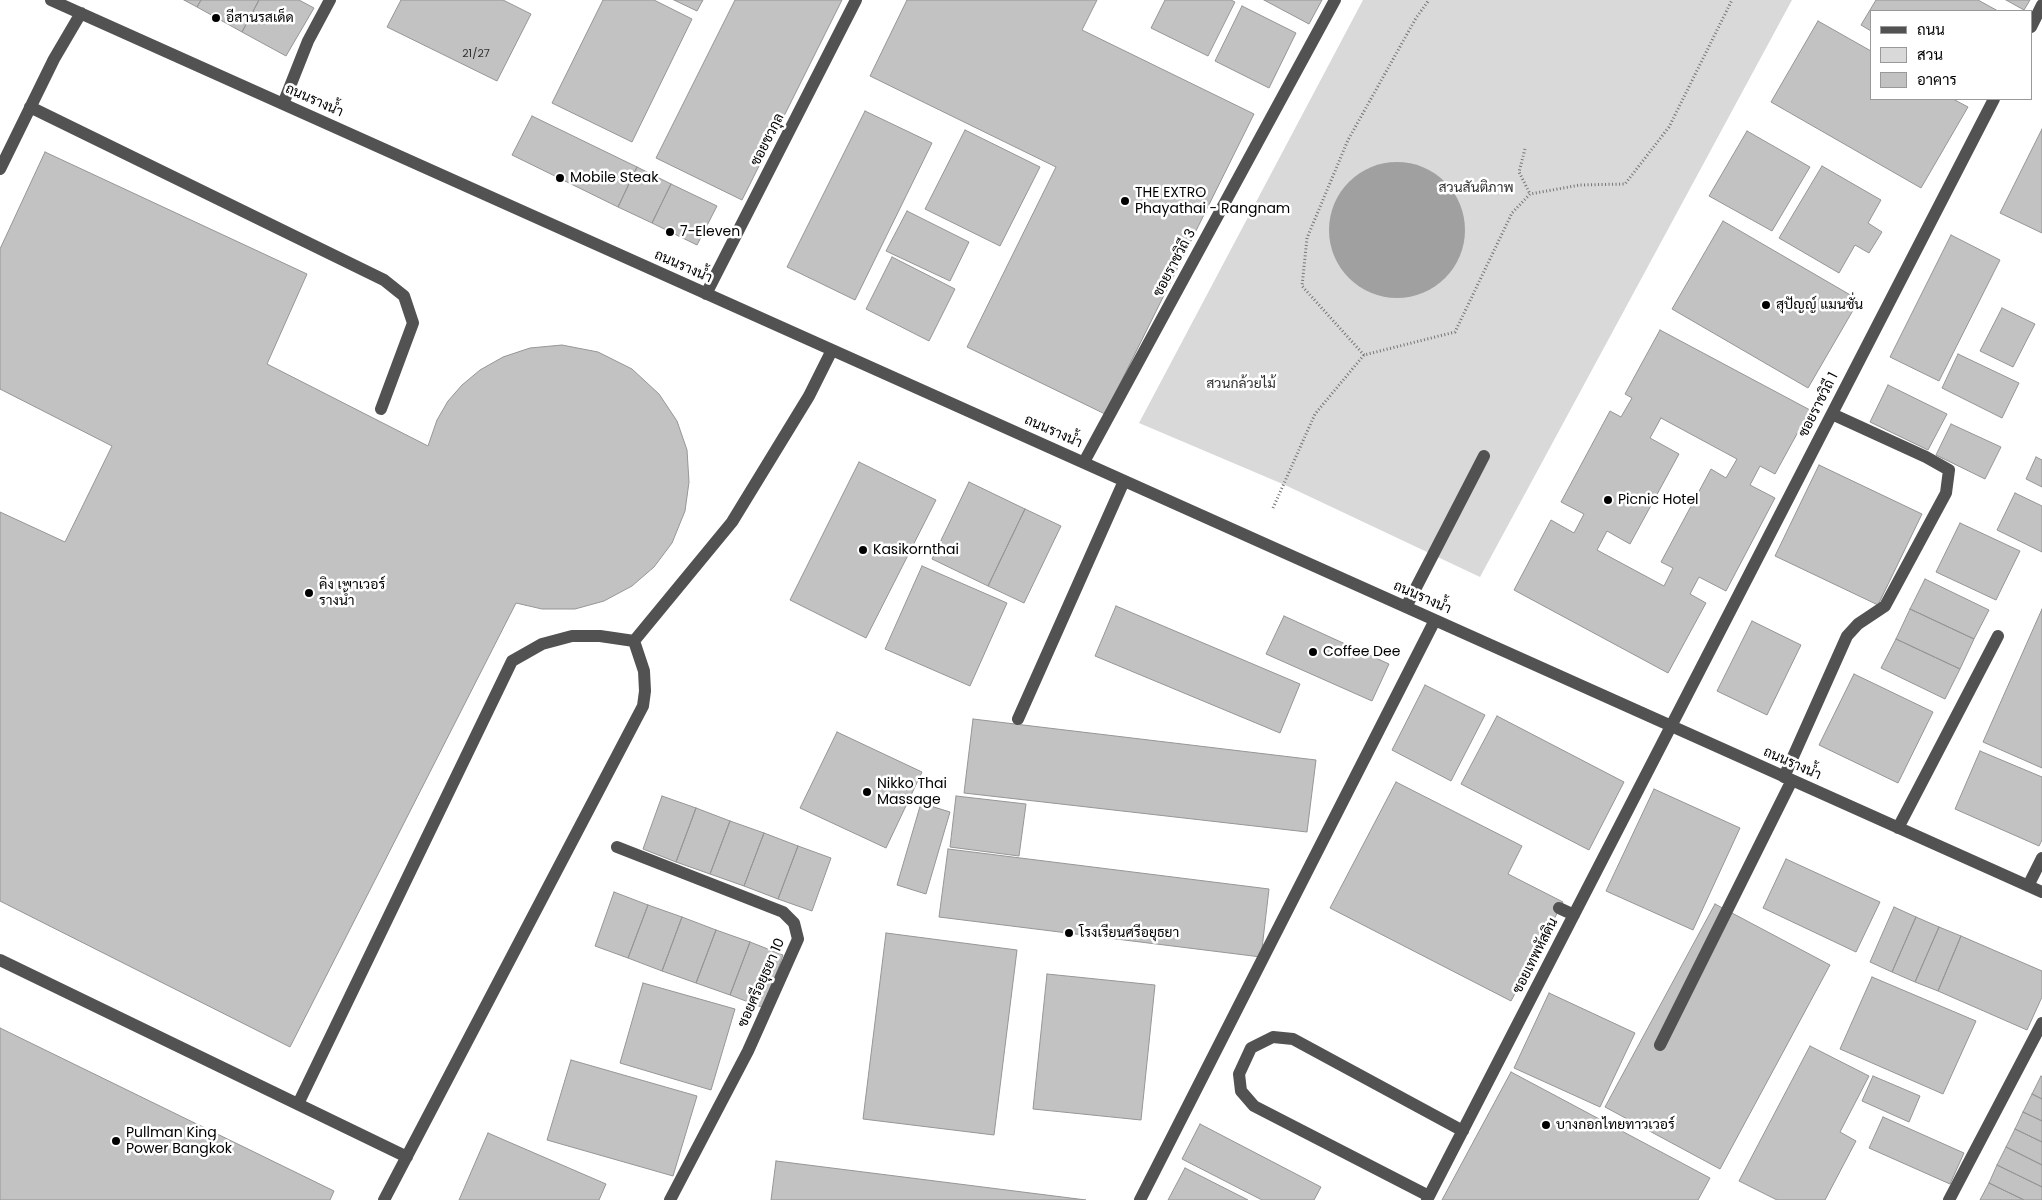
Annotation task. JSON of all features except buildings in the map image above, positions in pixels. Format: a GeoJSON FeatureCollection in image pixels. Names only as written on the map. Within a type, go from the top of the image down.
{"type":"FeatureCollection","features":[{"type":"Feature","properties":{"kind":"street","name":"ถนนรางน้ำ"},"geometry":{"type":"LineString","coordinates":[[51,0],[2042,892]]}},
{"type":"Feature","properties":{"kind":"street"},"geometry":{"type":"LineString","coordinates":[[283,104],[308,41],[330,0]]}},
{"type":"Feature","properties":{"kind":"street","name":"ซอยชวกุล"},"geometry":{"type":"LineString","coordinates":[[706,294],[856,0]]}},
{"type":"Feature","properties":{"kind":"street","name":"ซอยราชวิถี 3"},"geometry":{"type":"LineString","coordinates":[[1084,462],[1335,0]]}},
{"type":"Feature","properties":{"kind":"street"},"geometry":{"type":"LineString","coordinates":[[2032,25],[2042,5]]}},
{"type":"Feature","properties":{"kind":"street"},"geometry":{"type":"LineString","coordinates":[[0,169],[54,59],[81,13]]}},
{"type":"Feature","properties":{"kind":"street","name":"ซอยราชวิถี 1"},"geometry":{"type":"LineString","coordinates":[[1671,726],[1993,100]]}},
{"type":"Feature","properties":{"kind":"street"},"geometry":{"type":"LineString","coordinates":[[30,107],[384,280],[404,296],[413,323],[381,409]]}},
{"type":"Feature","properties":{"kind":"street"},"geometry":{"type":"LineString","coordinates":[[634,640],[732,522],[809,396],[832,350]]}},
{"type":"Feature","properties":{"kind":"street"},"geometry":{"type":"LineString","coordinates":[[1660,1045],[1788,779],[1847,636],[1858,624],[1885,606],[1946,493],[1948,470],[1926,457],[1832,414]]}},
{"type":"Feature","properties":{"kind":"street"},"geometry":{"type":"LineString","coordinates":[[1406,607],[1484,456]]}},
{"type":"Feature","properties":{"kind":"street"},"geometry":{"type":"LineString","coordinates":[[1018,719],[1124,480]]}},
{"type":"Feature","properties":{"kind":"street"},"geometry":{"type":"LineString","coordinates":[[1140,1200],[1435,620]]}},
{"type":"Feature","properties":{"kind":"street"},"geometry":{"type":"LineString","coordinates":[[298,1104],[512,661],[542,644],[572,636],[600,636],[634,640]]}},
{"type":"Feature","properties":{"kind":"street"},"geometry":{"type":"LineString","coordinates":[[1898,828],[1998,636]]}},
{"type":"Feature","properties":{"kind":"street"},"geometry":{"type":"LineString","coordinates":[[384,1200],[643,706],[645,691],[644,671],[634,640]]}},
{"type":"Feature","properties":{"kind":"street","name":"ซอยเทพหัสดิน"},"geometry":{"type":"LineString","coordinates":[[1428,1198],[1671,726]]}},
{"type":"Feature","properties":{"kind":"street","name":"ซอยศรีอยุธยา 10"},"geometry":{"type":"LineString","coordinates":[[617,847],[783,912],[794,923],[798,939],[748,1050],[670,1200]]}},
{"type":"Feature","properties":{"kind":"street"},"geometry":{"type":"LineString","coordinates":[[2028,886],[2042,858]]}},
{"type":"Feature","properties":{"kind":"street"},"geometry":{"type":"LineString","coordinates":[[1559,908],[1574,915]]}},
{"type":"Feature","properties":{"kind":"street"},"geometry":{"type":"LineString","coordinates":[[0,960],[407,1157]]}},
{"type":"Feature","properties":{"kind":"street"},"geometry":{"type":"LineString","coordinates":[[1949,1200],[2042,1023]]}},
{"type":"Feature","properties":{"kind":"street"},"geometry":{"type":"LineString","coordinates":[[1428,1198],[1254,1106],[1241,1091],[1239,1074],[1251,1048],[1273,1037],[1293,1039],[1463,1131]]}},
{"type":"Feature","properties":{"kind":"path"},"geometry":{"type":"LineString","coordinates":[[1364,355],[1302,286],[1307,238],[1348,140],[1411,27],[1429,0]]}},
{"type":"Feature","properties":{"kind":"path"},"geometry":{"type":"LineString","coordinates":[[1273,508],[1315,414],[1364,355],[1455,332],[1512,213],[1530,194],[1580,185],[1625,184],[1669,127],[1732,0]]}},
{"type":"Feature","properties":{"kind":"path"},"geometry":{"type":"LineString","coordinates":[[1525,149],[1519,172],[1530,194]]}},
{"type":"Feature","properties":{"kind":"green space","name":"สวนสันติภาพ"},"geometry":{"type":"Polygon","coordinates":[[[1363,0],[1792,0],[1480,577],[1285,485],[1139,423],[1363,0]]]}},
{"type":"Feature","properties":{"kind":"shaded area"},"geometry":{"type":"Polygon","coordinates":[[[1397,162],[1423,167],[1445,182],[1460,204],[1465,230],[1460,256],[1445,278],[1423,293],[1397,298],[1371,293],[1349,278],[1334,256],[1329,230],[1334,204],[1349,182],[1371,167],[1397,162]]]}},
{"type":"Feature","properties":{"kind":"place","name":"อีสานรสเด็ด"},"geometry":{"type":"Point","coordinates":[216,18]}},
{"type":"Feature","properties":{"kind":"place","name":"Mobile Steak"},"geometry":{"type":"Point","coordinates":[560,178]}},
{"type":"Feature","properties":{"kind":"place","name":"THE EXTRO Phayathai - Rangnam"},"geometry":{"type":"Point","coordinates":[1125,201]}},
{"type":"Feature","properties":{"kind":"place","name":"7-Eleven"},"geometry":{"type":"Point","coordinates":[670,232]}},
{"type":"Feature","properties":{"kind":"place","name":"สุปัญญ์ แมนชั่น"},"geometry":{"type":"Point","coordinates":[1766,305]}},
{"type":"Feature","properties":{"kind":"place","name":"Picnic Hotel"},"geometry":{"type":"Point","coordinates":[1608,500]}},
{"type":"Feature","properties":{"kind":"place","name":"Kasikornthai"},"geometry":{"type":"Point","coordinates":[863,550]}},
{"type":"Feature","properties":{"kind":"place","name":"คิง เพาเวอร์ รางน้ำ"},"geometry":{"type":"Point","coordinates":[309,593]}},
{"type":"Feature","properties":{"kind":"place","name":"Coffee Dee"},"geometry":{"type":"Point","coordinates":[1313,652]}},
{"type":"Feature","properties":{"kind":"place","name":"Nikko Thai Massage"},"geometry":{"type":"Point","coordinates":[867,792]}},
{"type":"Feature","properties":{"kind":"place","name":"โรงเรียนศรีอยุธยา"},"geometry":{"type":"Point","coordinates":[1069,933]}},
{"type":"Feature","properties":{"kind":"place","name":"บางกอกไทยทาวเวอร์"},"geometry":{"type":"Point","coordinates":[1546,1125]}},
{"type":"Feature","properties":{"kind":"place","name":"Pullman King Power Bangkok"},"geometry":{"type":"Point","coordinates":[116,1141]}},
{"type":"Feature","properties":{"kind":"park label","name":"สวนกล้วยไม้"},"geometry":{"type":"Point","coordinates":[1241,384]}}]}
